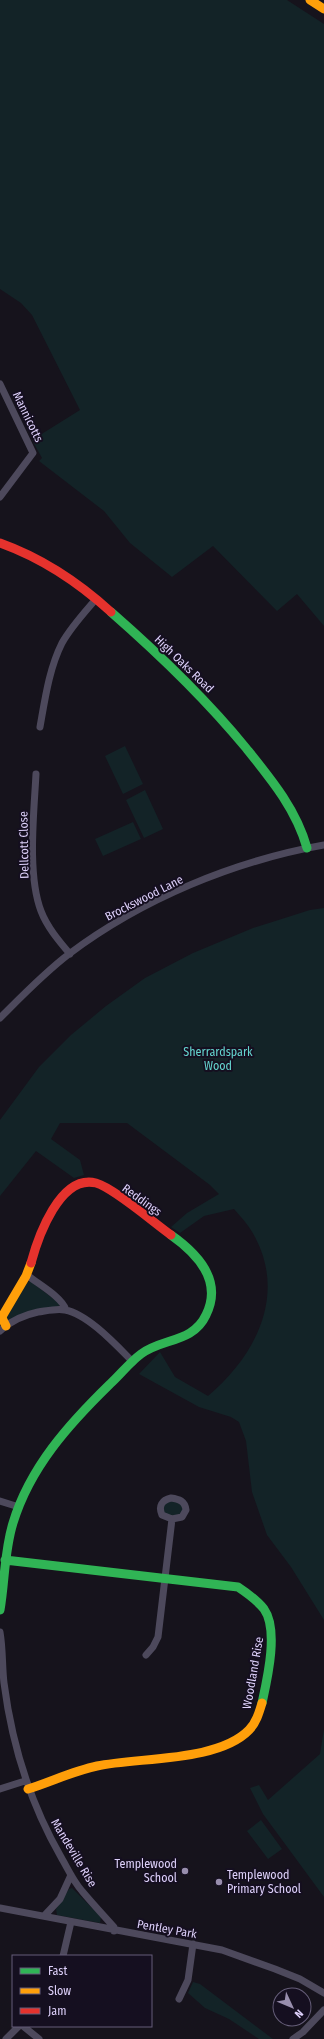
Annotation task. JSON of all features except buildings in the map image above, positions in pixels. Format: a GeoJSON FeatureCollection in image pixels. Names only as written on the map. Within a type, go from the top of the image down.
{"type":"FeatureCollection","features":[{"type":"Feature","properties":{"kind":"street"},"geometry":{"type":"LineString","coordinates":[[310,0],[324,9]]}},
{"type":"Feature","properties":{"kind":"street","name":"Mannicotts"},"geometry":{"type":"LineString","coordinates":[[0,384],[32,447],[33,453],[0,497]]}},
{"type":"Feature","properties":{"kind":"street","name":"High Oaks Road"},"geometry":{"type":"LineString","coordinates":[[0,543],[30,556],[52,568],[96,598],[167,662],[228,727],[281,794],[299,824],[307,848]]}},
{"type":"Feature","properties":{"kind":"street"},"geometry":{"type":"LineString","coordinates":[[40,727],[49,680],[58,653],[72,628],[96,598]]}},
{"type":"Feature","properties":{"kind":"street","name":"Dellcott Close"},"geometry":{"type":"LineString","coordinates":[[36,774],[33,863],[37,897],[46,922],[70,954]]}},
{"type":"Feature","properties":{"kind":"street","name":"Brockswood Lane"},"geometry":{"type":"LineString","coordinates":[[0,1018],[36,982],[70,954],[130,915],[193,885],[258,860],[324,844]]}},
{"type":"Feature","properties":{"kind":"street","name":"Reddings"},"geometry":{"type":"LineString","coordinates":[[0,1610],[1,1586],[5,1560],[19,1507],[42,1459],[57,1438],[88,1404],[147,1349],[176,1341],[190,1333],[204,1320],[209,1311],[212,1290],[210,1277],[202,1261],[189,1248],[102,1186],[91,1182],[83,1182],[75,1185],[67,1191],[50,1214],[36,1244],[27,1275],[3,1315],[3,1329]]}},
{"type":"Feature","properties":{"kind":"street"},"geometry":{"type":"LineString","coordinates":[[27,1275],[48,1292],[62,1300],[66,1310]]}},
{"type":"Feature","properties":{"kind":"street"},"geometry":{"type":"LineString","coordinates":[[3,1329],[35,1313],[66,1310],[99,1329],[133,1362]]}},
{"type":"Feature","properties":{"kind":"street"},"geometry":{"type":"LineString","coordinates":[[0,1501],[19,1507]]}},
{"type":"Feature","properties":{"kind":"street"},"geometry":{"type":"LineString","coordinates":[[146,1655],[158,1637],[172,1519]]}},
{"type":"Feature","properties":{"kind":"street","name":"Woodland Rise"},"geometry":{"type":"LineString","coordinates":[[5,1560],[164,1577],[238,1587],[254,1599],[269,1616],[272,1624],[272,1638],[261,1704],[254,1724],[243,1736],[230,1744],[178,1755],[95,1766],[27,1785]]}},
{"type":"Feature","properties":{"kind":"street","name":"Mandeville Rise"},"geometry":{"type":"LineString","coordinates":[[0,1632],[2,1681],[18,1756],[27,1785],[46,1830],[71,1875],[81,1890],[114,1927],[114,1931]]}},
{"type":"Feature","properties":{"kind":"street"},"geometry":{"type":"LineString","coordinates":[[0,1789],[27,1785]]}},
{"type":"Feature","properties":{"kind":"street"},"geometry":{"type":"LineString","coordinates":[[44,1916],[60,1899],[71,1875]]}},
{"type":"Feature","properties":{"kind":"street","name":"Pentley Park"},"geometry":{"type":"LineString","coordinates":[[0,1908],[114,1931],[222,1950],[300,1979],[324,1993]]}},
{"type":"Feature","properties":{"kind":"street"},"geometry":{"type":"LineString","coordinates":[[63,1955],[72,1922]]}},
{"type":"Feature","properties":{"kind":"street"},"geometry":{"type":"LineString","coordinates":[[179,1999],[188,1980],[193,1944]]}},
{"type":"Feature","properties":{"kind":"street"},"geometry":{"type":"LineString","coordinates":[[293,2039],[303,2032],[324,2010]]}},
{"type":"Feature","properties":{"kind":"street"},"geometry":{"type":"LineString","coordinates":[[6,2039],[18,2027]]}},
{"type":"Feature","properties":{"kind":"street"},"geometry":{"type":"LineString","coordinates":[[25,2027],[39,2039]]}},
{"type":"Feature","properties":{"kind":"green space"},"geometry":{"type":"Polygon","coordinates":[[[0,0],[287,0],[324,24],[324,626],[297,594],[277,611],[213,546],[172,577],[130,543],[104,511],[39,461],[42,458],[32,440],[80,410],[32,315],[21,303],[0,289],[0,0]]]}},
{"type":"Feature","properties":{"kind":"green space"},"geometry":{"type":"Polygon","coordinates":[[[125,746],[143,784],[123,794],[105,756],[125,746]]]}},
{"type":"Feature","properties":{"kind":"green space"},"geometry":{"type":"Polygon","coordinates":[[[145,790],[163,829],[144,838],[126,800],[145,790]]]}},
{"type":"Feature","properties":{"kind":"green space"},"geometry":{"type":"Polygon","coordinates":[[[133,822],[141,839],[103,856],[95,839],[133,822]]]}},
{"type":"Feature","properties":{"kind":"green space","name":"Sherrardspark Wood"},"geometry":{"type":"Polygon","coordinates":[[[324,908],[324,1620],[291,1567],[267,1535],[252,1492],[246,1441],[239,1422],[231,1417],[199,1407],[139,1374],[160,1352],[175,1377],[208,1396],[239,1363],[251,1345],[260,1325],[266,1304],[268,1283],[264,1261],[252,1231],[234,1209],[204,1216],[180,1233],[171,1227],[187,1213],[219,1194],[210,1185],[127,1123],[60,1123],[51,1139],[80,1160],[84,1175],[74,1178],[36,1151],[0,1196],[0,1120],[39,1067],[71,1035],[106,1006],[145,978],[193,953],[253,928],[310,910],[324,908]]]}},
{"type":"Feature","properties":{"kind":"green space"},"geometry":{"type":"Polygon","coordinates":[[[30,1281],[59,1303],[59,1307],[8,1320],[5,1314],[30,1281]]]}},
{"type":"Feature","properties":{"kind":"green space"},"geometry":{"type":"Polygon","coordinates":[[[174,1500],[183,1505],[183,1513],[173,1516],[164,1513],[164,1504],[174,1500]]]}},
{"type":"Feature","properties":{"kind":"green space"},"geometry":{"type":"Polygon","coordinates":[[[324,1729],[324,1897],[263,1814],[250,1788],[259,1785],[268,1800],[320,1754],[324,1729]]]}},
{"type":"Feature","properties":{"kind":"green space"},"geometry":{"type":"Polygon","coordinates":[[[261,1820],[282,1849],[268,1859],[247,1831],[261,1820]]]}},
{"type":"Feature","properties":{"kind":"green space"},"geometry":{"type":"Polygon","coordinates":[[[72,1888],[101,1917],[100,1923],[57,1915],[56,1909],[69,1889],[72,1888]]]}},
{"type":"Feature","properties":{"kind":"green space"},"geometry":{"type":"Polygon","coordinates":[[[193,1982],[200,1984],[273,2039],[259,2039],[229,2019],[205,2008],[188,1993],[193,1982]]]}},
{"type":"Feature","properties":{"kind":"traffic: fast"},"geometry":{"type":"LineString","coordinates":[[111,612],[181,677],[246,748],[282,795],[296,820],[307,848]]}},
{"type":"Feature","properties":{"kind":"traffic: fast"},"geometry":{"type":"LineString","coordinates":[[0,1610],[6,1556],[13,1523],[20,1503],[40,1465],[52,1448],[80,1415],[137,1357],[149,1349],[193,1331],[206,1315],[212,1291],[210,1280],[205,1269],[198,1260],[181,1242],[171,1235]]}},
{"type":"Feature","properties":{"kind":"traffic: fast"},"geometry":{"type":"LineString","coordinates":[[5,1560],[238,1587],[264,1609],[271,1629],[269,1669],[262,1703]]}},
{"type":"Feature","properties":{"kind":"traffic: slow"},"geometry":{"type":"LineString","coordinates":[[310,0],[324,9]]}},
{"type":"Feature","properties":{"kind":"traffic: slow"},"geometry":{"type":"LineString","coordinates":[[6,1326],[2,1318],[3,1315],[26,1276],[31,1263]]}},
{"type":"Feature","properties":{"kind":"traffic: slow"},"geometry":{"type":"LineString","coordinates":[[28,1789],[97,1766],[177,1757],[218,1748],[235,1740],[249,1730],[255,1721],[262,1703]]}},
{"type":"Feature","properties":{"kind":"traffic: jam"},"geometry":{"type":"LineString","coordinates":[[0,543],[30,556],[59,572],[86,591],[111,612]]}},
{"type":"Feature","properties":{"kind":"traffic: jam"},"geometry":{"type":"LineString","coordinates":[[31,1263],[39,1238],[53,1210],[61,1198],[72,1188],[83,1183],[96,1183],[104,1186],[134,1206],[171,1235]]}},
{"type":"Feature","properties":{"kind":"place","name":"Templewood School"},"geometry":{"type":"Point","coordinates":[185,1871]}},
{"type":"Feature","properties":{"kind":"place","name":"Templewood Primary School"},"geometry":{"type":"Point","coordinates":[219,1882]}}]}
